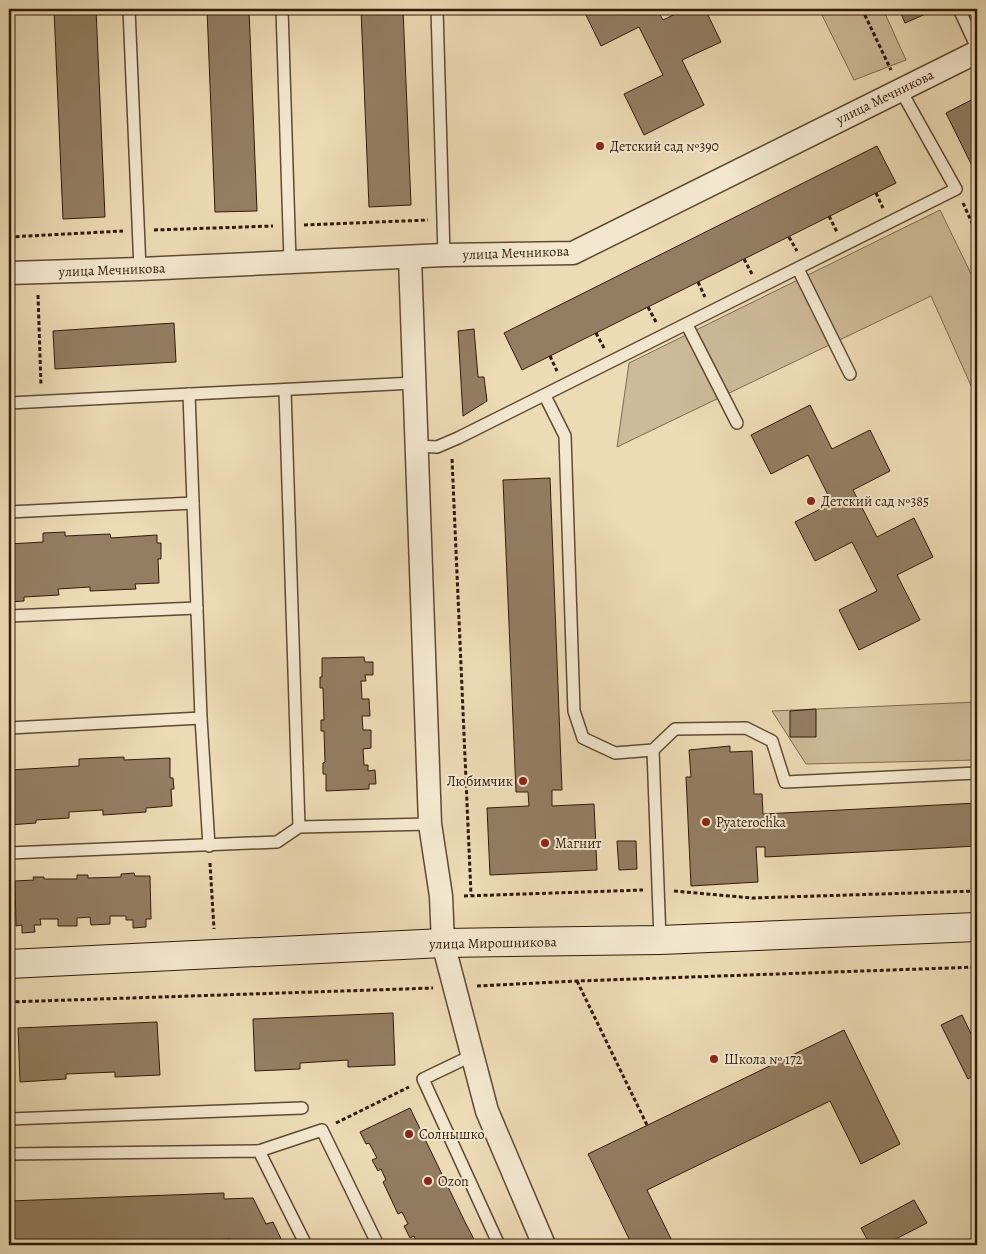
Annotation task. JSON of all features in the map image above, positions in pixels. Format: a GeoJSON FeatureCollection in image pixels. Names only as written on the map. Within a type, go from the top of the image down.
{"type":"FeatureCollection","features":[{"type":"Feature","properties":{"kind":"street","name":"улица Мечникова"},"geometry":{"type":"LineString","coordinates":[[9,273],[410,258],[444,255],[573,253],[977,50]]}},
{"type":"Feature","properties":{"kind":"street"},"geometry":{"type":"LineString","coordinates":[[410,258],[430,824],[441,896],[443,943],[487,1111],[544,1245]]}},
{"type":"Feature","properties":{"kind":"street","name":"улица Мирошникова"},"geometry":{"type":"LineString","coordinates":[[9,964],[443,943],[660,940],[977,927]]}},
{"type":"Feature","properties":{"kind":"lane"},"geometry":{"type":"LineString","coordinates":[[129,9],[140,269]]}},
{"type":"Feature","properties":{"kind":"lane"},"geometry":{"type":"LineString","coordinates":[[282,9],[290,261]]}},
{"type":"Feature","properties":{"kind":"lane"},"geometry":{"type":"LineString","coordinates":[[437,9],[444,255]]}},
{"type":"Feature","properties":{"kind":"lane"},"geometry":{"type":"LineString","coordinates":[[959,9],[977,50]]}},
{"type":"Feature","properties":{"kind":"lane"},"geometry":{"type":"LineString","coordinates":[[416,446],[437,447],[452,441],[956,189],[900,89]]}},
{"type":"Feature","properties":{"kind":"lane"},"geometry":{"type":"LineString","coordinates":[[798,269],[850,374]]}},
{"type":"Feature","properties":{"kind":"lane"},"geometry":{"type":"LineString","coordinates":[[687,324],[737,423]]}},
{"type":"Feature","properties":{"kind":"lane"},"geometry":{"type":"LineString","coordinates":[[9,403],[414,383]]}},
{"type":"Feature","properties":{"kind":"lane"},"geometry":{"type":"LineString","coordinates":[[285,390],[298,827]]}},
{"type":"Feature","properties":{"kind":"lane"},"geometry":{"type":"LineString","coordinates":[[189,394],[201,718],[210,846]]}},
{"type":"Feature","properties":{"kind":"lane"},"geometry":{"type":"LineString","coordinates":[[545,396],[566,436],[574,711],[583,738],[615,753],[653,750],[675,729],[746,728],[772,741],[785,782],[977,773]]}},
{"type":"Feature","properties":{"kind":"lane"},"geometry":{"type":"LineString","coordinates":[[9,512],[193,503]]}},
{"type":"Feature","properties":{"kind":"lane"},"geometry":{"type":"LineString","coordinates":[[9,616],[197,608]]}},
{"type":"Feature","properties":{"kind":"lane"},"geometry":{"type":"LineString","coordinates":[[9,728],[201,718]]}},
{"type":"Feature","properties":{"kind":"lane"},"geometry":{"type":"LineString","coordinates":[[653,750],[660,940]]}},
{"type":"Feature","properties":{"kind":"lane"},"geometry":{"type":"LineString","coordinates":[[9,853],[277,842],[298,827],[430,824]]}},
{"type":"Feature","properties":{"kind":"lane"},"geometry":{"type":"LineString","coordinates":[[473,1055],[423,1079],[500,1245]]}},
{"type":"Feature","properties":{"kind":"lane"},"geometry":{"type":"LineString","coordinates":[[9,1119],[302,1108]]}},
{"type":"Feature","properties":{"kind":"lane"},"geometry":{"type":"LineString","coordinates":[[9,1154],[259,1152],[322,1130],[378,1245]]}},
{"type":"Feature","properties":{"kind":"lane"},"geometry":{"type":"LineString","coordinates":[[259,1152],[306,1245]]}},
{"type":"Feature","properties":{"kind":"path"},"geometry":{"type":"LineString","coordinates":[[862,9],[900,89]]}},
{"type":"Feature","properties":{"kind":"path"},"geometry":{"type":"LineString","coordinates":[[956,189],[977,234]]}},
{"type":"Feature","properties":{"kind":"path"},"geometry":{"type":"LineString","coordinates":[[9,237],[443,220]]}},
{"type":"Feature","properties":{"kind":"path"},"geometry":{"type":"LineString","coordinates":[[37,272],[41,402]]}},
{"type":"Feature","properties":{"kind":"path"},"geometry":{"type":"LineString","coordinates":[[452,441],[470,895]]}},
{"type":"Feature","properties":{"kind":"path"},"geometry":{"type":"LineString","coordinates":[[210,846],[214,935]]}},
{"type":"Feature","properties":{"kind":"path"},"geometry":{"type":"LineString","coordinates":[[441,896],[657,890],[752,898],[977,891]]}},
{"type":"Feature","properties":{"kind":"path"},"geometry":{"type":"LineString","coordinates":[[9,1002],[456,988],[577,981],[977,967]]}},
{"type":"Feature","properties":{"kind":"path"},"geometry":{"type":"LineString","coordinates":[[577,981],[647,1125]]}},
{"type":"Feature","properties":{"kind":"path"},"geometry":{"type":"LineString","coordinates":[[322,1130],[423,1079]]}},
{"type":"Feature","properties":{"kind":"shaded area"},"geometry":{"type":"Polygon","coordinates":[[[819,9],[883,9],[906,60],[854,80],[819,9]]]}},
{"type":"Feature","properties":{"kind":"shaded area"},"geometry":{"type":"Polygon","coordinates":[[[940,210],[977,286],[977,399],[931,296],[617,447],[629,363],[940,210]]]}},
{"type":"Feature","properties":{"kind":"shaded area"},"geometry":{"type":"Polygon","coordinates":[[[977,702],[977,760],[806,764],[772,711],[977,702]]]}},
{"type":"Feature","properties":{"kind":"building"},"geometry":{"type":"Polygon","coordinates":[[[54,9],[96,9],[105,217],[63,219],[54,9]]]}},
{"type":"Feature","properties":{"kind":"building"},"geometry":{"type":"Polygon","coordinates":[[[207,9],[249,9],[257,211],[215,212],[207,9]]]}},
{"type":"Feature","properties":{"kind":"building"},"geometry":{"type":"Polygon","coordinates":[[[361,9],[403,9],[411,205],[369,207],[361,9]]]}},
{"type":"Feature","properties":{"kind":"building"},"geometry":{"type":"Polygon","coordinates":[[[583,9],[657,9],[663,20],[686,9],[705,9],[721,42],[682,60],[704,105],[644,135],[624,94],[663,75],[639,27],[601,46],[583,9]]]}},
{"type":"Feature","properties":{"kind":"building"},"geometry":{"type":"Polygon","coordinates":[[[899,9],[937,9],[905,23],[899,9]]]}},
{"type":"Feature","properties":{"kind":"building"},"geometry":{"type":"Polygon","coordinates":[[[977,97],[977,176],[946,113],[977,97]]]}},
{"type":"Feature","properties":{"kind":"building"},"geometry":{"type":"Polygon","coordinates":[[[877,146],[896,183],[522,370],[504,333],[877,146]]]}},
{"type":"Feature","properties":{"kind":"building"},"geometry":{"type":"Polygon","coordinates":[[[174,323],[176,362],[55,369],[53,331],[174,323]]]}},
{"type":"Feature","properties":{"kind":"building"},"geometry":{"type":"Polygon","coordinates":[[[474,329],[478,377],[484,377],[487,401],[463,416],[458,331],[474,329]]]}},
{"type":"Feature","properties":{"kind":"building"},"geometry":{"type":"Polygon","coordinates":[[[810,405],[832,449],[870,430],[890,471],[853,490],[877,537],[914,518],[933,557],[897,575],[920,620],[859,650],[839,610],[877,591],[852,542],[815,561],[795,522],[832,503],[808,455],[771,474],[751,435],[810,405]]]}},
{"type":"Feature","properties":{"kind":"building"},"geometry":{"type":"Polygon","coordinates":[[[550,478],[562,790],[552,790],[552,806],[594,804],[597,870],[490,875],[487,808],[529,806],[528,792],[516,792],[503,480],[550,478]]]}},
{"type":"Feature","properties":{"kind":"building"},"geometry":{"type":"Polygon","coordinates":[[[65,532],[65,536],[110,534],[111,538],[157,535],[157,543],[161,543],[161,559],[158,559],[159,583],[135,584],[136,589],[90,591],[90,587],[58,589],[59,595],[24,597],[24,601],[9,602],[9,544],[43,542],[43,533],[65,532]]]}},
{"type":"Feature","properties":{"kind":"building"},"geometry":{"type":"Polygon","coordinates":[[[364,657],[365,662],[373,662],[373,675],[365,675],[366,681],[361,681],[362,699],[369,699],[370,716],[362,716],[363,730],[371,730],[371,748],[363,749],[364,765],[368,765],[368,771],[375,770],[376,784],[369,784],[369,789],[326,791],[326,774],[323,774],[323,763],[325,762],[324,731],[321,731],[321,720],[324,720],[323,688],[320,688],[322,658],[364,657]]]}},
{"type":"Feature","properties":{"kind":"building"},"geometry":{"type":"Polygon","coordinates":[[[816,709],[816,737],[790,737],[790,711],[816,709]]]}},
{"type":"Feature","properties":{"kind":"building"},"geometry":{"type":"Polygon","coordinates":[[[730,746],[730,752],[752,751],[754,794],[762,794],[763,814],[977,803],[977,846],[765,857],[765,847],[756,847],[758,882],[691,886],[686,777],[691,777],[689,750],[730,746]]]}},
{"type":"Feature","properties":{"kind":"building"},"geometry":{"type":"Polygon","coordinates":[[[124,757],[124,760],[170,758],[170,778],[173,778],[174,789],[171,789],[172,806],[146,808],[146,812],[103,815],[103,810],[69,812],[69,818],[36,820],[36,823],[9,825],[9,770],[79,766],[79,759],[124,757]]]}},
{"type":"Feature","properties":{"kind":"building"},"geometry":{"type":"Polygon","coordinates":[[[617,841],[636,841],[637,869],[619,870],[617,841]]]}},
{"type":"Feature","properties":{"kind":"building"},"geometry":{"type":"Polygon","coordinates":[[[134,873],[135,876],[150,876],[151,919],[146,919],[146,927],[133,928],[133,920],[126,920],[126,916],[110,916],[110,924],[91,925],[90,917],[77,918],[77,926],[58,926],[58,919],[40,919],[41,925],[34,925],[35,932],[22,933],[22,925],[16,926],[15,881],[34,880],[33,877],[77,879],[77,875],[88,875],[88,878],[121,877],[121,874],[134,873]]]}},
{"type":"Feature","properties":{"kind":"building"},"geometry":{"type":"Polygon","coordinates":[[[393,1013],[395,1065],[348,1067],[348,1060],[300,1063],[300,1069],[255,1071],[253,1019],[393,1013]]]}},
{"type":"Feature","properties":{"kind":"building"},"geometry":{"type":"Polygon","coordinates":[[[962,1015],[977,1046],[977,1074],[968,1079],[941,1025],[962,1015]]]}},
{"type":"Feature","properties":{"kind":"building"},"geometry":{"type":"Polygon","coordinates":[[[157,1022],[160,1075],[115,1077],[115,1072],[66,1074],[66,1079],[20,1082],[18,1028],[157,1022]]]}},
{"type":"Feature","properties":{"kind":"building"},"geometry":{"type":"Polygon","coordinates":[[[844,1030],[900,1144],[861,1164],[830,1101],[647,1190],[674,1245],[632,1245],[588,1154],[844,1030]]]}},
{"type":"Feature","properties":{"kind":"building"},"geometry":{"type":"Polygon","coordinates":[[[410,1108],[477,1245],[418,1245],[414,1236],[410,1238],[404,1226],[408,1224],[402,1212],[398,1214],[383,1182],[386,1180],[381,1169],[378,1171],[372,1160],[377,1158],[369,1143],[366,1144],[360,1132],[410,1108]]]}},
{"type":"Feature","properties":{"kind":"building"},"geometry":{"type":"Polygon","coordinates":[[[224,1193],[224,1199],[253,1198],[266,1224],[273,1222],[284,1245],[234,1245],[231,1239],[102,1245],[9,1245],[9,1201],[224,1193]]]}},
{"type":"Feature","properties":{"kind":"building"},"geometry":{"type":"Polygon","coordinates":[[[914,1200],[927,1223],[884,1245],[870,1245],[861,1228],[914,1200]]]}},
{"type":"Feature","properties":{"kind":"place","name":"Детский сад №390"},"geometry":{"type":"Point","coordinates":[600,146]}},
{"type":"Feature","properties":{"kind":"place","name":"Детский сад №385"},"geometry":{"type":"Point","coordinates":[811,501]}},
{"type":"Feature","properties":{"kind":"place","name":"Любимчик"},"geometry":{"type":"Point","coordinates":[523,781]}},
{"type":"Feature","properties":{"kind":"place","name":"Pyaterochka"},"geometry":{"type":"Point","coordinates":[706,822]}},
{"type":"Feature","properties":{"kind":"place","name":"Магнит"},"geometry":{"type":"Point","coordinates":[545,843]}},
{"type":"Feature","properties":{"kind":"place","name":"Школа № 172"},"geometry":{"type":"Point","coordinates":[714,1059]}},
{"type":"Feature","properties":{"kind":"place","name":"Солнышко"},"geometry":{"type":"Point","coordinates":[409,1134]}},
{"type":"Feature","properties":{"kind":"place","name":"Ozon"},"geometry":{"type":"Point","coordinates":[428,1181]}}]}
